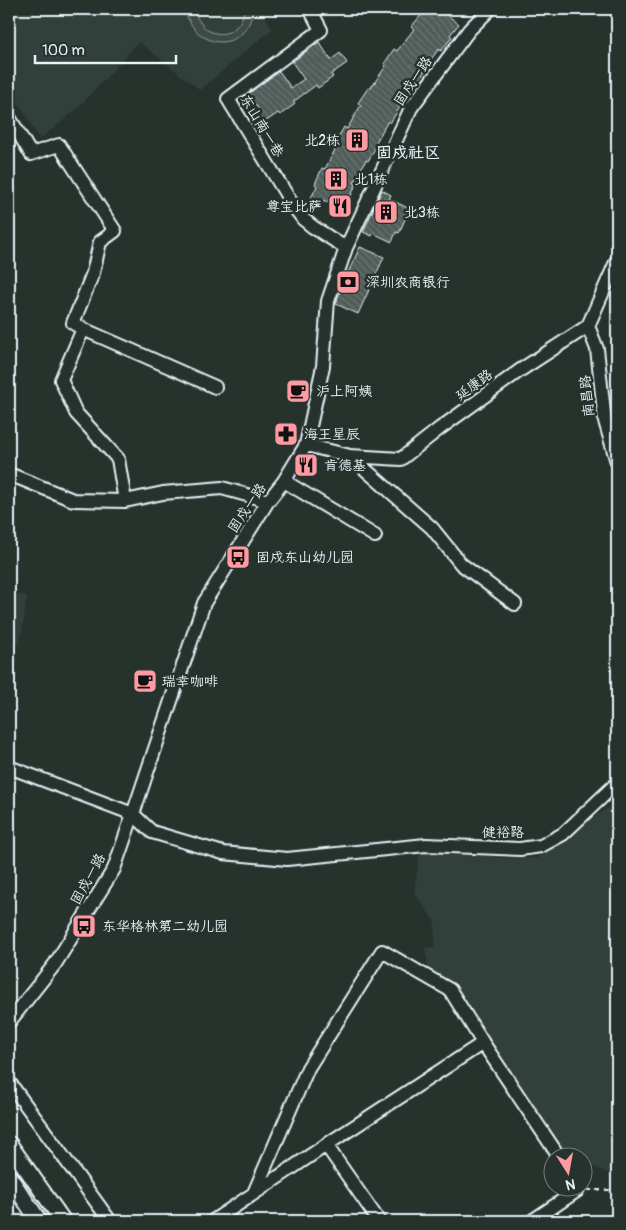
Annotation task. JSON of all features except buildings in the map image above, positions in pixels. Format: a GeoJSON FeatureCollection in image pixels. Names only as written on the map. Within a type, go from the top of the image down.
{"type":"FeatureCollection","features":[{"type":"Feature","properties":{"kind":"main road"},"geometry":{"type":"LineString","coordinates":[[9,1144],[63,1221]]}},
{"type":"Feature","properties":{"kind":"main road"},"geometry":{"type":"LineString","coordinates":[[9,1178],[39,1221]]}},
{"type":"Feature","properties":{"kind":"street","name":"东山南一巷"},"geometry":{"type":"LineString","coordinates":[[310,9],[321,30],[228,99],[303,219],[346,248]]}},
{"type":"Feature","properties":{"kind":"street","name":"固戍一路"},"geometry":{"type":"LineString","coordinates":[[9,1022],[55,964],[114,869],[204,603],[268,501],[284,481],[306,445],[323,366],[328,302],[346,248],[411,108],[469,30],[490,9]]}},
{"type":"Feature","properties":{"kind":"street"},"geometry":{"type":"LineString","coordinates":[[9,117],[31,154],[58,145],[115,231],[100,242],[93,273],[73,323],[215,387]]}},
{"type":"Feature","properties":{"kind":"street"},"geometry":{"type":"LineString","coordinates":[[588,326],[617,260]]}},
{"type":"Feature","properties":{"kind":"street","name":"延康路"},"geometry":{"type":"LineString","coordinates":[[306,445],[350,456],[401,458],[519,371],[588,326]]}},
{"type":"Feature","properties":{"kind":"street","name":"南昌路"},"geometry":{"type":"LineString","coordinates":[[588,326],[597,348],[605,421],[617,462]]}},
{"type":"Feature","properties":{"kind":"street"},"geometry":{"type":"LineString","coordinates":[[83,329],[61,380],[76,413],[118,459],[125,501]]}},
{"type":"Feature","properties":{"kind":"street"},"geometry":{"type":"LineString","coordinates":[[350,456],[432,528],[461,564],[515,604]]}},
{"type":"Feature","properties":{"kind":"street"},"geometry":{"type":"LineString","coordinates":[[9,474],[73,500],[125,501],[163,493],[222,488],[268,501]]}},
{"type":"Feature","properties":{"kind":"street"},"geometry":{"type":"LineString","coordinates":[[284,481],[376,536]]}},
{"type":"Feature","properties":{"kind":"street"},"geometry":{"type":"LineString","coordinates":[[9,767],[133,814]]}},
{"type":"Feature","properties":{"kind":"street","name":"健裕路"},"geometry":{"type":"LineString","coordinates":[[133,814],[152,832],[232,854],[288,859],[426,845],[520,849],[541,846],[563,834],[617,783]]}},
{"type":"Feature","properties":{"kind":"street"},"geometry":{"type":"LineString","coordinates":[[254,1194],[308,1068],[382,951],[450,990],[553,1148]]}},
{"type":"Feature","properties":{"kind":"street"},"geometry":{"type":"LineString","coordinates":[[213,1221],[326,1144],[483,1043]]}},
{"type":"Feature","properties":{"kind":"street"},"geometry":{"type":"LineString","coordinates":[[9,1082],[110,1221]]}},
{"type":"Feature","properties":{"kind":"street"},"geometry":{"type":"LineString","coordinates":[[326,1144],[379,1221]]}},
{"type":"Feature","properties":{"kind":"street"},"geometry":{"type":"LineString","coordinates":[[532,1221],[564,1198]]}},
{"type":"Feature","properties":{"kind":"path"},"geometry":{"type":"LineString","coordinates":[[594,1189],[617,1190]]}},
{"type":"Feature","properties":{"kind":"shaded area"},"geometry":{"type":"Polygon","coordinates":[[[9,9],[261,9],[272,29],[200,90],[139,42],[75,111],[40,139],[9,87],[9,9]]]}},
{"type":"Feature","properties":{"kind":"shaded area"},"geometry":{"type":"Polygon","coordinates":[[[183,9],[193,9],[198,20],[206,29],[219,34],[231,31],[236,27],[243,16],[244,9],[253,10],[247,27],[241,34],[234,39],[218,42],[198,33],[183,9]]]}},
{"type":"Feature","properties":{"kind":"shaded area"},"geometry":{"type":"Polygon","coordinates":[[[9,594],[27,596],[20,644],[9,643],[9,594]]]}},
{"type":"Feature","properties":{"kind":"shaded area"},"geometry":{"type":"Polygon","coordinates":[[[617,801],[617,1177],[594,1167],[594,1148],[554,1148],[450,990],[429,973],[425,947],[435,948],[435,922],[414,892],[420,852],[502,858],[537,858],[617,801]]]}},
{"type":"Feature","properties":{"kind":"place","name":"北2栋"},"geometry":{"type":"Point","coordinates":[357,140]}},
{"type":"Feature","properties":{"kind":"place","name":"北1栋"},"geometry":{"type":"Point","coordinates":[336,179]}},
{"type":"Feature","properties":{"kind":"place","name":"尊宝比萨"},"geometry":{"type":"Point","coordinates":[340,206]}},
{"type":"Feature","properties":{"kind":"place","name":"北3栋"},"geometry":{"type":"Point","coordinates":[386,212]}},
{"type":"Feature","properties":{"kind":"place","name":"深圳农商银行"},"geometry":{"type":"Point","coordinates":[348,282]}},
{"type":"Feature","properties":{"kind":"place","name":"沪上阿姨"},"geometry":{"type":"Point","coordinates":[298,391]}},
{"type":"Feature","properties":{"kind":"place","name":"海王星辰"},"geometry":{"type":"Point","coordinates":[286,434]}},
{"type":"Feature","properties":{"kind":"place","name":"肯德基"},"geometry":{"type":"Point","coordinates":[306,465]}},
{"type":"Feature","properties":{"kind":"place","name":"固戍东山幼儿园"},"geometry":{"type":"Point","coordinates":[238,557]}},
{"type":"Feature","properties":{"kind":"place","name":"瑞幸咖啡"},"geometry":{"type":"Point","coordinates":[145,681]}},
{"type":"Feature","properties":{"kind":"place","name":"东华格林第二幼儿园"},"geometry":{"type":"Point","coordinates":[84,926]}},
{"type":"Feature","properties":{"kind":"district","name":"固戍社区"},"geometry":{"type":"Point","coordinates":[408,153]}}]}
